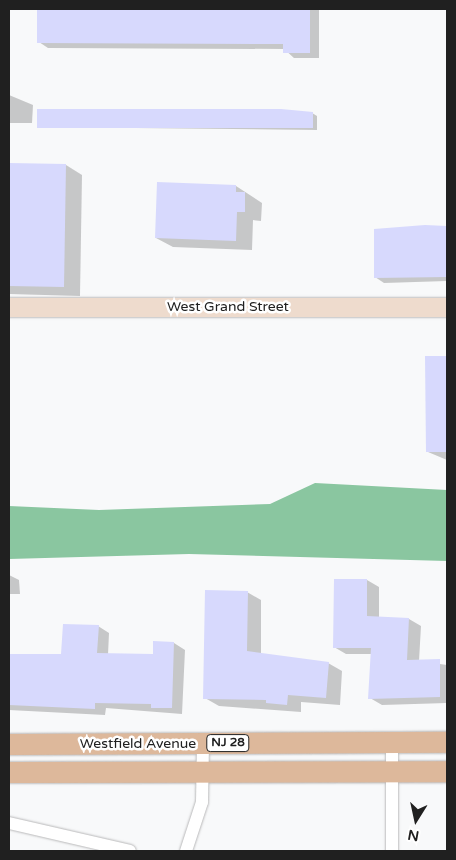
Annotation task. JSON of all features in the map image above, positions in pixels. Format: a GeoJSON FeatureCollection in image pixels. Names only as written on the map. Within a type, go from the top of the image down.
{"type":"FeatureCollection","features":[{"type":"Feature","properties":{"kind":"main road","name":"Westfield Avenue"},"geometry":{"type":"LineString","coordinates":[[9,744],[447,742]]}},
{"type":"Feature","properties":{"kind":"main road","name":"Westfield Avenue"},"geometry":{"type":"LineString","coordinates":[[9,772],[447,771]]}},
{"type":"Feature","properties":{"kind":"street","name":"West Grand Street"},"geometry":{"type":"LineString","coordinates":[[9,307],[447,307]]}},
{"type":"Feature","properties":{"kind":"street"},"geometry":{"type":"LineString","coordinates":[[392,743],[392,851]]}},
{"type":"Feature","properties":{"kind":"street"},"geometry":{"type":"LineString","coordinates":[[186,851],[202,802],[203,744]]}},
{"type":"Feature","properties":{"kind":"street"},"geometry":{"type":"LineString","coordinates":[[9,823],[130,851]]}},
{"type":"Feature","properties":{"kind":"green space"},"geometry":{"type":"Polygon","coordinates":[[[315,483],[447,490],[447,561],[189,554],[9,559],[9,506],[99,510],[270,504],[315,483]]]}},
{"type":"Feature","properties":{"kind":"building"},"geometry":{"type":"Polygon","coordinates":[[[37,9],[310,9],[310,53],[283,53],[283,44],[37,43],[37,9]]]}},
{"type":"Feature","properties":{"kind":"building"},"geometry":{"type":"Polygon","coordinates":[[[37,109],[281,109],[313,112],[313,128],[37,128],[37,109]]]}},
{"type":"Feature","properties":{"kind":"building"},"geometry":{"type":"Polygon","coordinates":[[[9,163],[66,164],[64,287],[9,286],[9,163]]]}},
{"type":"Feature","properties":{"kind":"building"},"geometry":{"type":"Polygon","coordinates":[[[157,182],[236,185],[236,192],[245,192],[245,212],[237,212],[236,241],[155,238],[157,182]]]}},
{"type":"Feature","properties":{"kind":"building"},"geometry":{"type":"Polygon","coordinates":[[[425,225],[447,226],[447,277],[374,278],[374,229],[425,225]]]}},
{"type":"Feature","properties":{"kind":"building"},"geometry":{"type":"Polygon","coordinates":[[[425,356],[447,356],[447,452],[426,452],[425,356]]]}},
{"type":"Feature","properties":{"kind":"building"},"geometry":{"type":"Polygon","coordinates":[[[334,579],[367,579],[367,616],[409,618],[407,660],[440,659],[440,697],[368,699],[371,648],[333,648],[334,579]]]}},
{"type":"Feature","properties":{"kind":"building"},"geometry":{"type":"Polygon","coordinates":[[[205,590],[248,591],[247,651],[329,662],[326,698],[288,695],[287,705],[266,703],[266,700],[203,699],[205,590]]]}},
{"type":"Feature","properties":{"kind":"building"},"geometry":{"type":"Polygon","coordinates":[[[63,624],[99,625],[97,653],[153,654],[153,641],[174,642],[172,708],[151,708],[151,704],[95,703],[95,709],[9,705],[9,654],[61,654],[63,624]]]}}]}
